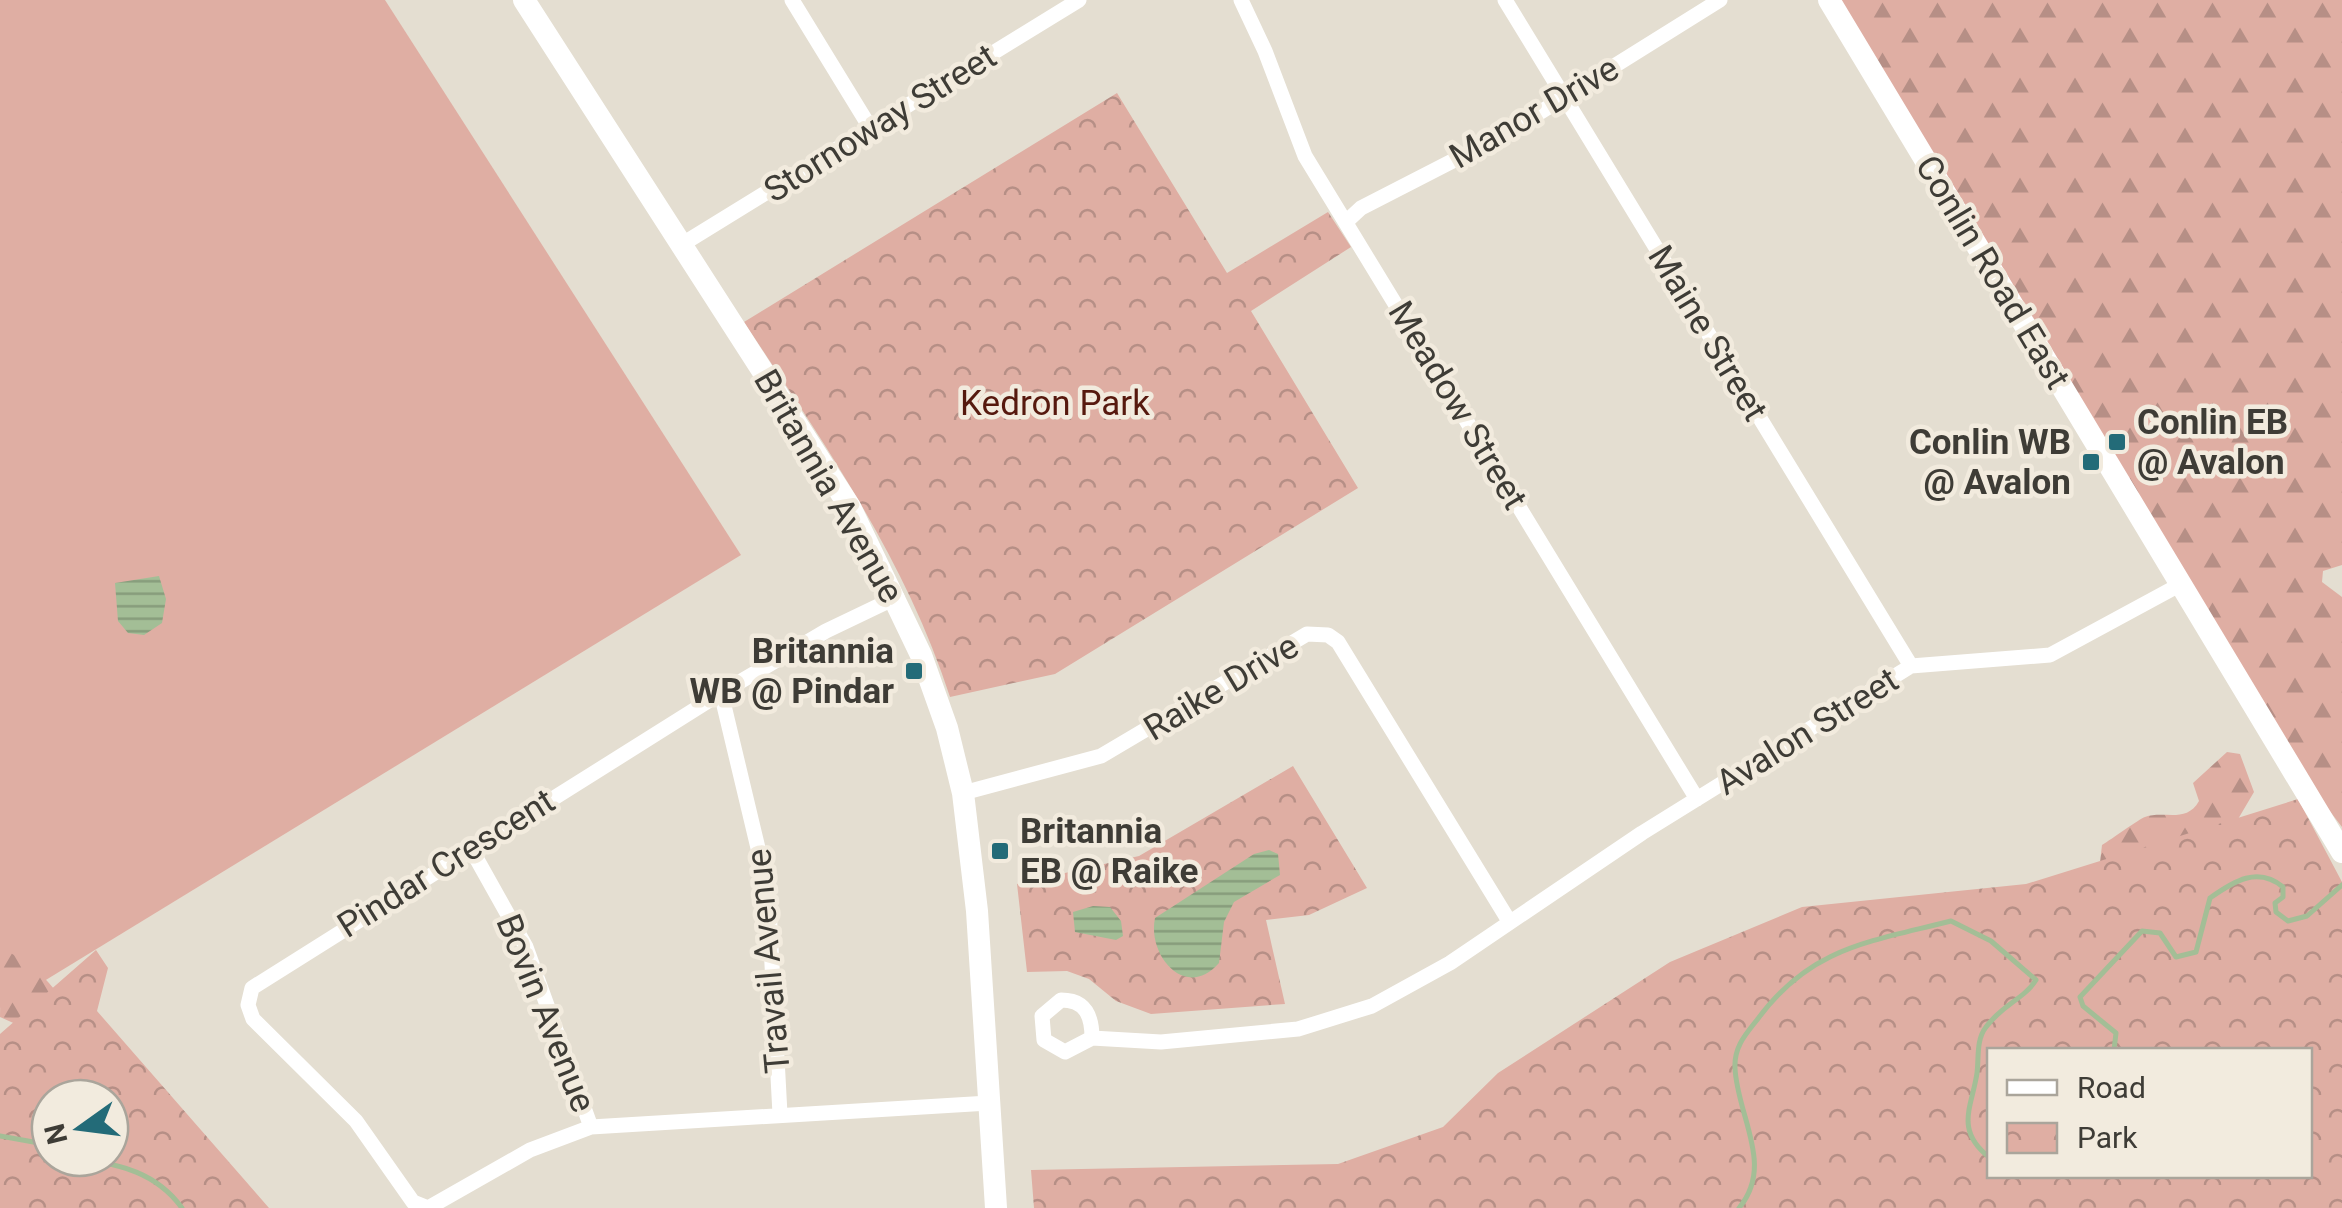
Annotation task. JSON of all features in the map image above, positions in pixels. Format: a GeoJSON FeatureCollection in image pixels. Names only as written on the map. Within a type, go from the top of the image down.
{"type":"FeatureCollection","features":[{"type":"Feature","properties":{"kind":"street","name":"Britannia Avenue"},"geometry":{"type":"LineString","coordinates":[[524,0],[850,508],[897,597],[943,715],[963,792],[977,911],[996,1206]]}},
{"type":"Feature","properties":{"kind":"street"},"geometry":{"type":"LineString","coordinates":[[792,0],[871,128]]}},
{"type":"Feature","properties":{"kind":"street","name":"Stornoway Street"},"geometry":{"type":"LineString","coordinates":[[682,245],[1078,0]]}},
{"type":"Feature","properties":{"kind":"street","name":"Meadow Street"},"geometry":{"type":"LineString","coordinates":[[1240,0],[1265,51],[1305,156],[1698,799]]}},
{"type":"Feature","properties":{"kind":"street","name":"Maine Street"},"geometry":{"type":"LineString","coordinates":[[1505,0],[1910,666]]}},
{"type":"Feature","properties":{"kind":"street","name":"Manor Drive"},"geometry":{"type":"LineString","coordinates":[[1347,221],[1361,208],[1507,133],[1720,0]]}},
{"type":"Feature","properties":{"kind":"street","name":"Conlin Road East"},"geometry":{"type":"LineString","coordinates":[[1829,0],[2184,583],[2339,847]]}},
{"type":"Feature","properties":{"kind":"street","name":"Avalon Street"},"geometry":{"type":"LineString","coordinates":[[1092,1038],[1134,1042],[1218,1039],[1341,1019],[1407,989],[1910,666],[2050,655],[2184,583]]}},
{"type":"Feature","properties":{"kind":"street","name":"Pindar Crescent"},"geometry":{"type":"LineString","coordinates":[[897,597],[826,630],[721,693],[258,981],[249,997],[253,1019],[262,1030],[356,1120],[413,1202],[428,1208],[530,1150],[591,1127],[989,1103]]}},
{"type":"Feature","properties":{"kind":"street","name":"Raike Drive"},"geometry":{"type":"LineString","coordinates":[[963,792],[1101,756],[1307,634],[1318,632],[1338,642],[1509,921]]}},
{"type":"Feature","properties":{"kind":"street","name":"Travail Avenue"},"geometry":{"type":"LineString","coordinates":[[721,693],[748,793],[768,890],[780,1114]]}},
{"type":"Feature","properties":{"kind":"street","name":"Bovin Avenue"},"geometry":{"type":"LineString","coordinates":[[470,848],[526,947],[591,1127]]}},
{"type":"Feature","properties":{"kind":"green space"},"geometry":{"type":"Polygon","coordinates":[[[0,0],[385,0],[741,555],[0,1008],[0,0]]]}},
{"type":"Feature","properties":{"kind":"green space"},"geometry":{"type":"Polygon","coordinates":[[[1830,0],[2342,0],[2342,565],[2323,571],[2322,582],[2342,597],[2342,827],[2296,767],[1830,0]]]}},
{"type":"Feature","properties":{"kind":"green space","name":"Kedron Park"},"geometry":{"type":"Polygon","coordinates":[[[1117,93],[1227,273],[1328,212],[1351,247],[1251,311],[1358,488],[1055,674],[950,697],[886,549],[832,457],[744,322],[1117,93]]]}},
{"type":"Feature","properties":{"kind":"green space"},"geometry":{"type":"Polygon","coordinates":[[[2227,752],[2240,754],[2254,792],[2231,831],[2098,880],[2102,845],[2145,817],[2181,814],[2194,808],[2199,801],[2193,783],[2227,752]]]}},
{"type":"Feature","properties":{"kind":"green space"},"geometry":{"type":"Polygon","coordinates":[[[1293,766],[1367,888],[1309,915],[1266,920],[1285,1004],[1151,1014],[1116,1001],[1089,979],[1067,971],[1027,972],[1017,884],[1139,856],[1293,766]]]}},
{"type":"Feature","properties":{"kind":"green space"},"geometry":{"type":"Polygon","coordinates":[[[2298,799],[2342,882],[2342,1208],[1034,1208],[1031,1170],[1338,1164],[1443,1127],[1498,1073],[1670,962],[1802,907],[2026,884],[2298,799]]]}},
{"type":"Feature","properties":{"kind":"green space"},"geometry":{"type":"Polygon","coordinates":[[[1,948],[24,961],[57,993],[101,1078],[91,1078],[60,1044],[0,1017],[1,948]]]}},
{"type":"Feature","properties":{"kind":"green space"},"geometry":{"type":"Polygon","coordinates":[[[96,950],[108,968],[97,1011],[269,1208],[0,1208],[0,1034],[96,950]]]}},
{"type":"Feature","properties":{"kind":"shaded area"},"geometry":{"type":"Polygon","coordinates":[[[159,576],[166,599],[162,623],[144,635],[128,633],[118,621],[115,583],[159,576]]]}},
{"type":"Feature","properties":{"kind":"shaded area"},"geometry":{"type":"Polygon","coordinates":[[[1269,850],[1278,854],[1280,875],[1234,902],[1224,922],[1219,963],[1206,974],[1194,977],[1172,969],[1157,946],[1155,918],[1254,854],[1269,850]]]}},
{"type":"Feature","properties":{"kind":"shaded area"},"geometry":{"type":"Polygon","coordinates":[[[1093,906],[1110,907],[1121,921],[1123,936],[1116,940],[1075,932],[1073,912],[1093,906]]]}},
{"type":"Feature","properties":{"kind":"waterway"},"geometry":{"type":"LineString","coordinates":[[2114,1048],[2116,1033],[2083,1006],[2080,997],[2142,931],[2160,933],[2176,957],[2196,952],[2210,898],[2246,878],[2264,877],[2283,887],[2283,897],[2275,903],[2276,912],[2288,921],[2307,916],[2342,885]]}},
{"type":"Feature","properties":{"kind":"waterway"},"geometry":{"type":"LineString","coordinates":[[1739,1208],[1754,1175],[1751,1140],[1735,1068],[1738,1048],[1748,1031],[1777,996],[1820,962],[1868,942],[1951,921],[1991,941],[2036,980],[1992,1019],[1981,1037],[1968,1118],[1972,1138],[1987,1155]]}},
{"type":"Feature","properties":{"kind":"waterway"},"geometry":{"type":"LineString","coordinates":[[0,1136],[30,1141]]}},
{"type":"Feature","properties":{"kind":"waterway"},"geometry":{"type":"LineString","coordinates":[[130,1170],[161,1186],[182,1208]]}},
{"type":"Feature","properties":{"kind":"place","name":"Conlin EB @ Avalon"},"geometry":{"type":"Point","coordinates":[2117,442]}},
{"type":"Feature","properties":{"kind":"place","name":"Conlin WB @ Avalon"},"geometry":{"type":"Point","coordinates":[2091,462]}},
{"type":"Feature","properties":{"kind":"place","name":"Britannia WB @ Pindar"},"geometry":{"type":"Point","coordinates":[914,671]}},
{"type":"Feature","properties":{"kind":"place","name":"Britannia EB @ Raike"},"geometry":{"type":"Point","coordinates":[1000,851]}}]}
